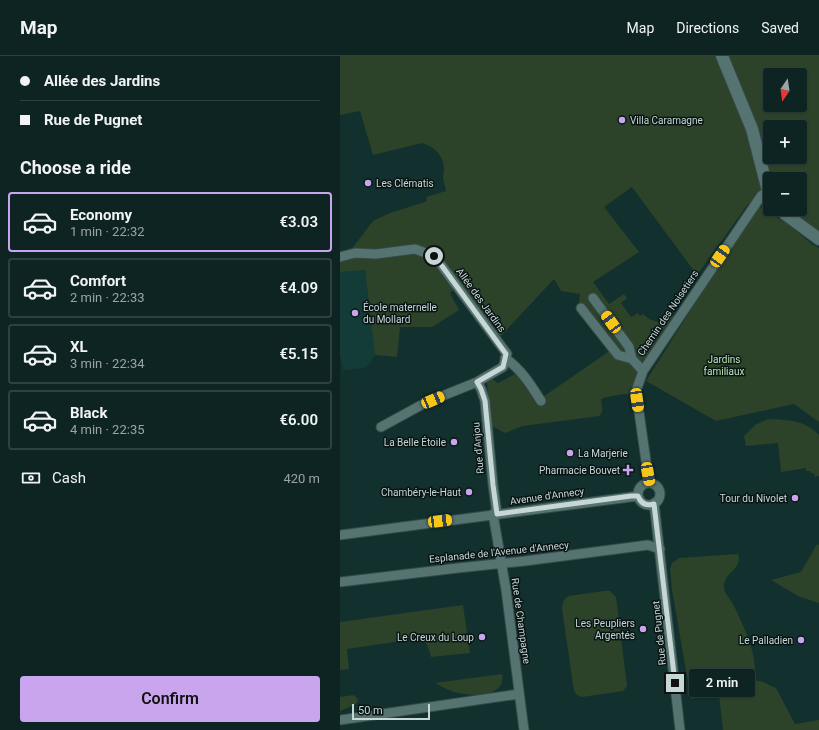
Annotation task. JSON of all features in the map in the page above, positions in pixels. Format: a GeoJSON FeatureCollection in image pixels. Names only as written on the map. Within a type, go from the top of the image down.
{"type":"FeatureCollection","features":[{"type":"Feature","properties":{"kind":"street"},"geometry":{"type":"LineString","coordinates":[[722,56],[752,129],[764,172]]}},
{"type":"Feature","properties":{"kind":"street","name":"Chemin des Noisetiers"},"geometry":{"type":"LineString","coordinates":[[649,482],[636,391],[643,371],[763,195]]}},
{"type":"Feature","properties":{"kind":"street"},"geometry":{"type":"LineString","coordinates":[[789,216],[819,239]]}},
{"type":"Feature","properties":{"kind":"street","name":"Allée des Jardins"},"geometry":{"type":"LineString","coordinates":[[340,257],[355,253],[376,254],[415,249],[434,256],[490,329],[506,354],[505,358],[512,363],[530,383],[541,401]]}},
{"type":"Feature","properties":{"kind":"street"},"geometry":{"type":"LineString","coordinates":[[594,298],[628,347],[632,359],[643,371]]}},
{"type":"Feature","properties":{"kind":"street"},"geometry":{"type":"LineString","coordinates":[[581,308],[618,355],[632,359]]}},
{"type":"Feature","properties":{"kind":"street"},"geometry":{"type":"LineString","coordinates":[[381,427],[425,404],[477,382],[503,367],[505,358]]}},
{"type":"Feature","properties":{"kind":"street","name":"Rue d'Anjou"},"geometry":{"type":"LineString","coordinates":[[477,382],[485,401],[495,514]]}},
{"type":"Feature","properties":{"kind":"street"},"geometry":{"type":"LineString","coordinates":[[649,482],[656,485],[660,491],[659,498],[654,504],[648,505],[641,502],[638,492],[640,486],[649,482]]}},
{"type":"Feature","properties":{"kind":"street","name":"Avenue d'Annecy"},"geometry":{"type":"LineString","coordinates":[[340,535],[638,496]]}},
{"type":"Feature","properties":{"kind":"street"},"geometry":{"type":"LineString","coordinates":[[654,504],[660,553]]}},
{"type":"Feature","properties":{"kind":"street","name":"Rue de Champagne"},"geometry":{"type":"LineString","coordinates":[[495,514],[524,730]]}},
{"type":"Feature","properties":{"kind":"street","name":"Esplanade de l'Avenue d'Annecy"},"geometry":{"type":"LineString","coordinates":[[340,582],[525,562],[648,545],[660,553]]}},
{"type":"Feature","properties":{"kind":"street","name":"Rue de Pugnet"},"geometry":{"type":"LineString","coordinates":[[660,553],[680,730]]}},
{"type":"Feature","properties":{"kind":"street"},"geometry":{"type":"LineString","coordinates":[[340,720],[519,694]]}},
{"type":"Feature","properties":{"kind":"shaded area","name":"École maternelle du Mollard"},"geometry":{"type":"Polygon","coordinates":[[[365,270],[375,355],[369,365],[364,368],[343,370],[340,354],[340,272],[365,270]]]}},
{"type":"Feature","properties":{"kind":"green space"},"geometry":{"type":"Polygon","coordinates":[[[340,56],[719,56],[748,127],[762,190],[751,204],[748,204],[697,275],[632,187],[604,207],[639,252],[593,282],[609,304],[624,294],[627,298],[621,303],[631,317],[638,313],[640,316],[643,314],[649,319],[658,322],[672,315],[675,317],[632,395],[623,394],[603,398],[601,400],[602,410],[599,416],[523,426],[505,433],[490,425],[487,383],[491,378],[498,383],[517,373],[537,401],[611,350],[578,308],[580,294],[561,291],[554,279],[499,338],[455,288],[450,293],[459,310],[432,327],[400,327],[397,357],[375,355],[365,270],[340,272],[340,255],[350,251],[373,221],[390,213],[425,202],[427,200],[426,197],[446,191],[443,178],[444,168],[442,159],[438,152],[422,143],[373,155],[360,111],[340,115],[340,56]]]}},
{"type":"Feature","properties":{"kind":"green space"},"geometry":{"type":"Polygon","coordinates":[[[726,56],[819,56],[819,231],[797,216],[807,216],[807,172],[767,172],[765,164],[807,164],[807,120],[763,120],[763,159],[726,56]]]}},
{"type":"Feature","properties":{"kind":"green space","name":"Jardins familiaux"},"geometry":{"type":"Polygon","coordinates":[[[759,206],[763,209],[763,216],[775,216],[819,248],[819,422],[794,404],[716,421],[646,381],[702,292],[759,206]]]}},
{"type":"Feature","properties":{"kind":"green space"},"geometry":{"type":"Polygon","coordinates":[[[768,419],[796,422],[808,426],[819,435],[819,476],[815,477],[814,473],[806,471],[806,468],[781,472],[778,443],[746,446],[744,436],[755,425],[768,419]]]}},
{"type":"Feature","properties":{"kind":"green space"},"geometry":{"type":"Polygon","coordinates":[[[817,544],[819,545],[819,603],[800,597],[771,580],[801,572],[817,544]]]}},
{"type":"Feature","properties":{"kind":"green space"},"geometry":{"type":"Polygon","coordinates":[[[738,554],[738,564],[726,578],[724,588],[725,593],[737,612],[753,652],[755,672],[753,680],[763,682],[776,688],[795,724],[819,720],[819,730],[723,730],[719,694],[691,699],[672,590],[670,569],[672,563],[679,558],[738,554]]]}},
{"type":"Feature","properties":{"kind":"green space"},"geometry":{"type":"Polygon","coordinates":[[[610,591],[616,597],[627,686],[623,691],[582,697],[577,695],[574,691],[562,609],[563,604],[564,600],[569,596],[610,591]]]}},
{"type":"Feature","properties":{"kind":"green space"},"geometry":{"type":"Polygon","coordinates":[[[463,605],[470,653],[431,657],[427,645],[421,638],[347,649],[349,669],[340,670],[340,622],[463,605]]]}},
{"type":"Feature","properties":{"kind":"green space"},"geometry":{"type":"Polygon","coordinates":[[[502,674],[502,681],[496,690],[490,693],[477,695],[457,693],[435,683],[502,674]]]}},
{"type":"Feature","properties":{"kind":"green space"},"geometry":{"type":"Polygon","coordinates":[[[354,695],[358,702],[340,711],[340,697],[354,695]]]}},
{"type":"Feature","properties":{"kind":"place","name":"Villa Caramagne"},"geometry":{"type":"Point","coordinates":[622,120]}},
{"type":"Feature","properties":{"kind":"place","name":"Les Clématis"},"geometry":{"type":"Point","coordinates":[368,183]}},
{"type":"Feature","properties":{"kind":"place","name":"École maternelle du Mollard"},"geometry":{"type":"Point","coordinates":[355,313]}},
{"type":"Feature","properties":{"kind":"place","name":"La Belle Étoile"},"geometry":{"type":"Point","coordinates":[454,442]}},
{"type":"Feature","properties":{"kind":"place","name":"La Marjerie"},"geometry":{"type":"Point","coordinates":[570,453]}},
{"type":"Feature","properties":{"kind":"place","name":"Pharmacie Bouvet"},"geometry":{"type":"Point","coordinates":[628,470]}},
{"type":"Feature","properties":{"kind":"place","name":"Chambéry-le-Haut"},"geometry":{"type":"Point","coordinates":[469,492]}},
{"type":"Feature","properties":{"kind":"place","name":"Tour du Nivolet"},"geometry":{"type":"Point","coordinates":[795,498]}},
{"type":"Feature","properties":{"kind":"place","name":"Les Peupliers Argentés"},"geometry":{"type":"Point","coordinates":[643,629]}},
{"type":"Feature","properties":{"kind":"place","name":"Le Creux du Loup"},"geometry":{"type":"Point","coordinates":[482,637]}},
{"type":"Feature","properties":{"kind":"place","name":"Le Palladien"},"geometry":{"type":"Point","coordinates":[801,640]}},
{"type":"Feature","properties":{"kind":"route"},"geometry":{"type":"LineString","coordinates":[[434,256],[490,329],[506,354],[503,367],[477,382],[485,401],[497,514],[631,496],[638,496],[644,504],[654,504],[675,683]]}}]}
